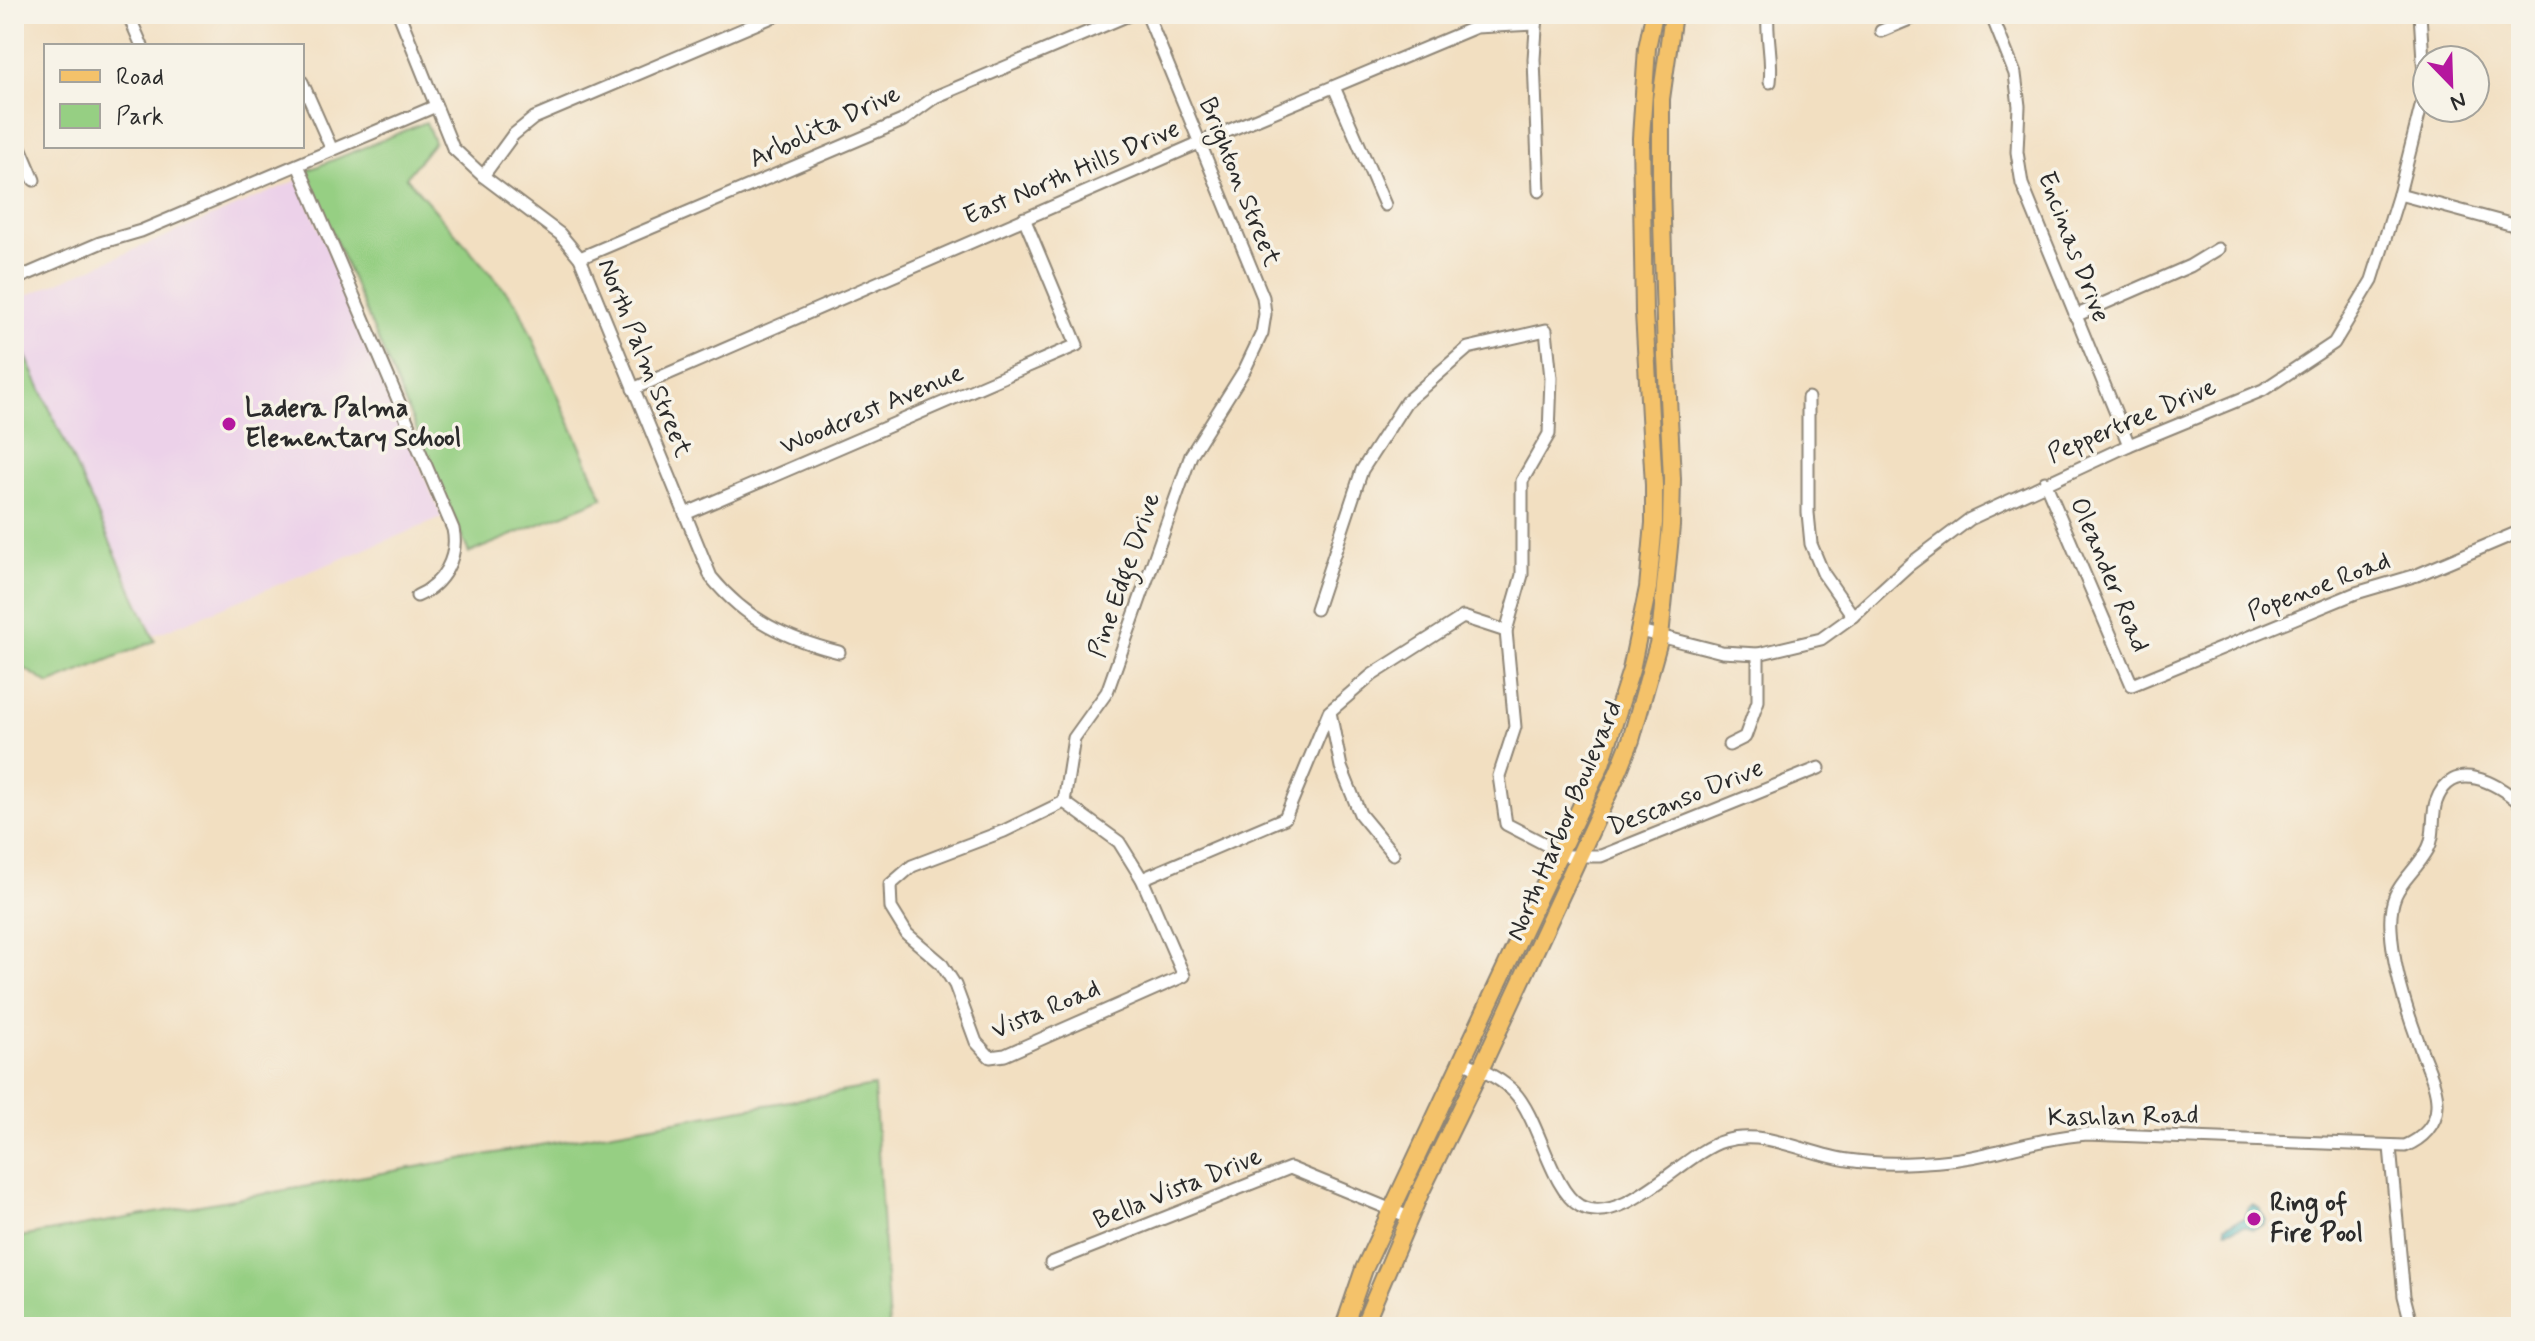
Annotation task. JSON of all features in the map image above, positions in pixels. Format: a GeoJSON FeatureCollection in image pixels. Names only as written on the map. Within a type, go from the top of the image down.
{"type":"FeatureCollection","features":[{"type":"Feature","properties":{"kind":"main road","name":"North Harbor Boulevard"},"geometry":{"type":"LineString","coordinates":[[1363,1327],[1409,1217],[1480,1070],[1569,854],[1584,802],[1610,742],[1640,631],[1648,588],[1654,523],[1644,313],[1641,138],[1647,48],[1654,14]]}},
{"type":"Feature","properties":{"kind":"main road","name":"North Harbor Boulevard"},"geometry":{"type":"LineString","coordinates":[[1344,1327],[1364,1269],[1462,1061],[1631,740],[1660,637],[1671,526],[1672,479],[1661,186],[1661,99],[1673,14]]}},
{"type":"Feature","properties":{"kind":"street"},"geometry":{"type":"LineString","coordinates":[[128,14],[141,44]]}},
{"type":"Feature","properties":{"kind":"street","name":"North Palm Street"},"geometry":{"type":"LineString","coordinates":[[399,14],[453,148],[483,176],[560,234],[580,258],[711,577],[742,608],[769,628],[839,652]]}},
{"type":"Feature","properties":{"kind":"street"},"geometry":{"type":"LineString","coordinates":[[483,176],[513,135],[534,118],[779,14]]}},
{"type":"Feature","properties":{"kind":"street","name":"Arbolita Drive"},"geometry":{"type":"LineString","coordinates":[[580,258],[902,121],[935,97],[1131,14]]}},
{"type":"Feature","properties":{"kind":"street","name":"Brighton Street"},"geometry":{"type":"LineString","coordinates":[[1147,14],[1263,297],[1265,314],[1262,333],[1245,369]]}},
{"type":"Feature","properties":{"kind":"street"},"geometry":{"type":"LineString","coordinates":[[1768,14],[1772,68],[1770,82]]}},
{"type":"Feature","properties":{"kind":"street"},"geometry":{"type":"LineString","coordinates":[[1881,31],[1922,14]]}},
{"type":"Feature","properties":{"kind":"street","name":"Encinas Drive"},"geometry":{"type":"LineString","coordinates":[[1991,14],[2015,74],[2019,106],[2017,152],[2022,184],[2129,445]]}},
{"type":"Feature","properties":{"kind":"street","name":"Peppertree Drive"},"geometry":{"type":"LineString","coordinates":[[1640,631],[1722,652],[1758,654],[1821,639],[1853,616],[1909,565],[1970,519],[2129,445],[2263,390],[2334,343],[2372,280],[2399,194],[2425,91],[2420,14]]}},
{"type":"Feature","properties":{"kind":"street"},"geometry":{"type":"LineString","coordinates":[[1536,19],[1534,59],[1539,191]]}},
{"type":"Feature","properties":{"kind":"street","name":"East North Hills Drive"},"geometry":{"type":"LineString","coordinates":[[633,389],[1024,218],[1476,27],[1536,19]]}},
{"type":"Feature","properties":{"kind":"street"},"geometry":{"type":"LineString","coordinates":[[304,87],[332,150]]}},
{"type":"Feature","properties":{"kind":"street"},"geometry":{"type":"LineString","coordinates":[[1334,87],[1385,205]]}},
{"type":"Feature","properties":{"kind":"street"},"geometry":{"type":"LineString","coordinates":[[14,280],[100,243],[141,231],[436,106]]}},
{"type":"Feature","properties":{"kind":"street"},"geometry":{"type":"LineString","coordinates":[[14,133],[34,180]]}},
{"type":"Feature","properties":{"kind":"street"},"geometry":{"type":"LineString","coordinates":[[298,165],[453,529],[456,544],[453,557],[431,590],[417,596]]}},
{"type":"Feature","properties":{"kind":"street"},"geometry":{"type":"LineString","coordinates":[[2399,194],[2521,227]]}},
{"type":"Feature","properties":{"kind":"street","name":"Woodcrest Avenue"},"geometry":{"type":"LineString","coordinates":[[685,514],[1077,345],[1024,218]]}},
{"type":"Feature","properties":{"kind":"street"},"geometry":{"type":"LineString","coordinates":[[2075,316],[2190,266],[2218,249]]}},
{"type":"Feature","properties":{"kind":"street"},"geometry":{"type":"LineString","coordinates":[[1316,609],[1362,470],[1406,402],[1468,348],[1546,330],[1551,378],[1549,434],[1522,481],[1522,575],[1506,631],[1515,727],[1499,776],[1506,824],[1569,854]]}},
{"type":"Feature","properties":{"kind":"street","name":"Pine Edge Drive"},"geometry":{"type":"LineString","coordinates":[[1064,802],[1074,738],[1107,692],[1191,455],[1245,369]]}},
{"type":"Feature","properties":{"kind":"street"},"geometry":{"type":"LineString","coordinates":[[1808,398],[1811,544],[1823,573],[1853,616]]}},
{"type":"Feature","properties":{"kind":"street","name":"Oleander Road"},"geometry":{"type":"LineString","coordinates":[[2045,482],[2132,685]]}},
{"type":"Feature","properties":{"kind":"street","name":"Popenoe Road"},"geometry":{"type":"LineString","coordinates":[[2132,685],[2356,593],[2417,575],[2521,531]]}},
{"type":"Feature","properties":{"kind":"street"},"geometry":{"type":"LineString","coordinates":[[1142,879],[1285,818],[1329,712],[1372,675],[1463,617],[1506,631]]}},
{"type":"Feature","properties":{"kind":"street"},"geometry":{"type":"LineString","coordinates":[[1729,745],[1745,737],[1758,701],[1758,654]]}},
{"type":"Feature","properties":{"kind":"street"},"geometry":{"type":"LineString","coordinates":[[1329,712],[1341,767],[1360,814],[1393,854]]}},
{"type":"Feature","properties":{"kind":"street","name":"Descanso Drive"},"geometry":{"type":"LineString","coordinates":[[1569,854],[1601,856],[1819,768]]}},
{"type":"Feature","properties":{"kind":"street","name":"Kashlan Road"},"geometry":{"type":"LineString","coordinates":[[1462,1061],[1513,1091],[1566,1192],[1578,1204],[1593,1210],[1611,1208],[1625,1202],[1661,1181],[1702,1149],[1738,1138],[1777,1141],[1835,1158],[1871,1162],[1974,1156],[2039,1140],[2087,1134],[2405,1146],[2424,1136],[2433,1121],[2437,1105],[2393,952],[2391,919],[2397,891],[2428,848],[2437,799],[2447,785],[2465,778],[2482,779],[2496,785],[2521,804]]}},
{"type":"Feature","properties":{"kind":"street","name":"Vista Road"},"geometry":{"type":"LineString","coordinates":[[1064,802],[1119,842],[1142,879],[1184,976],[1005,1055],[990,1057],[976,1042],[955,985],[941,963],[907,934],[891,908],[890,885],[912,866],[1004,831],[1064,802]]}},
{"type":"Feature","properties":{"kind":"street"},"geometry":{"type":"LineString","coordinates":[[2390,1147],[2404,1296],[2412,1327]]}},
{"type":"Feature","properties":{"kind":"street","name":"Bella Vista Drive"},"geometry":{"type":"LineString","coordinates":[[1051,1263],[1290,1168],[1409,1217]]}},
{"type":"Feature","properties":{"kind":"shaded area","name":"Ladera Palma Elementary School"},"geometry":{"type":"Polygon","coordinates":[[[298,180],[442,518],[154,635],[14,330],[14,301],[298,180]]]}},
{"type":"Feature","properties":{"kind":"green space"},"geometry":{"type":"Polygon","coordinates":[[[426,122],[434,142],[406,177],[518,305],[603,498],[469,553],[306,171],[426,122]]]}},
{"type":"Feature","properties":{"kind":"green space"},"geometry":{"type":"Polygon","coordinates":[[[14,330],[155,641],[49,684],[14,662],[14,330]]]}},
{"type":"Feature","properties":{"kind":"green space"},"geometry":{"type":"Polygon","coordinates":[[[874,1086],[889,1327],[14,1327],[14,1238],[874,1086]]]}},
{"type":"Feature","properties":{"kind":"water","name":"Ring of Fire Pool"},"geometry":{"type":"Polygon","coordinates":[[[2252,1205],[2259,1208],[2266,1220],[2264,1225],[2226,1231],[2225,1226],[2245,1218],[2252,1205]]]}},
{"type":"Feature","properties":{"kind":"place","name":"Ladera Palma Elementary School"},"geometry":{"type":"Point","coordinates":[229,424]}},
{"type":"Feature","properties":{"kind":"place","name":"Ring of Fire Pool"},"geometry":{"type":"Point","coordinates":[2254,1219]}}]}
